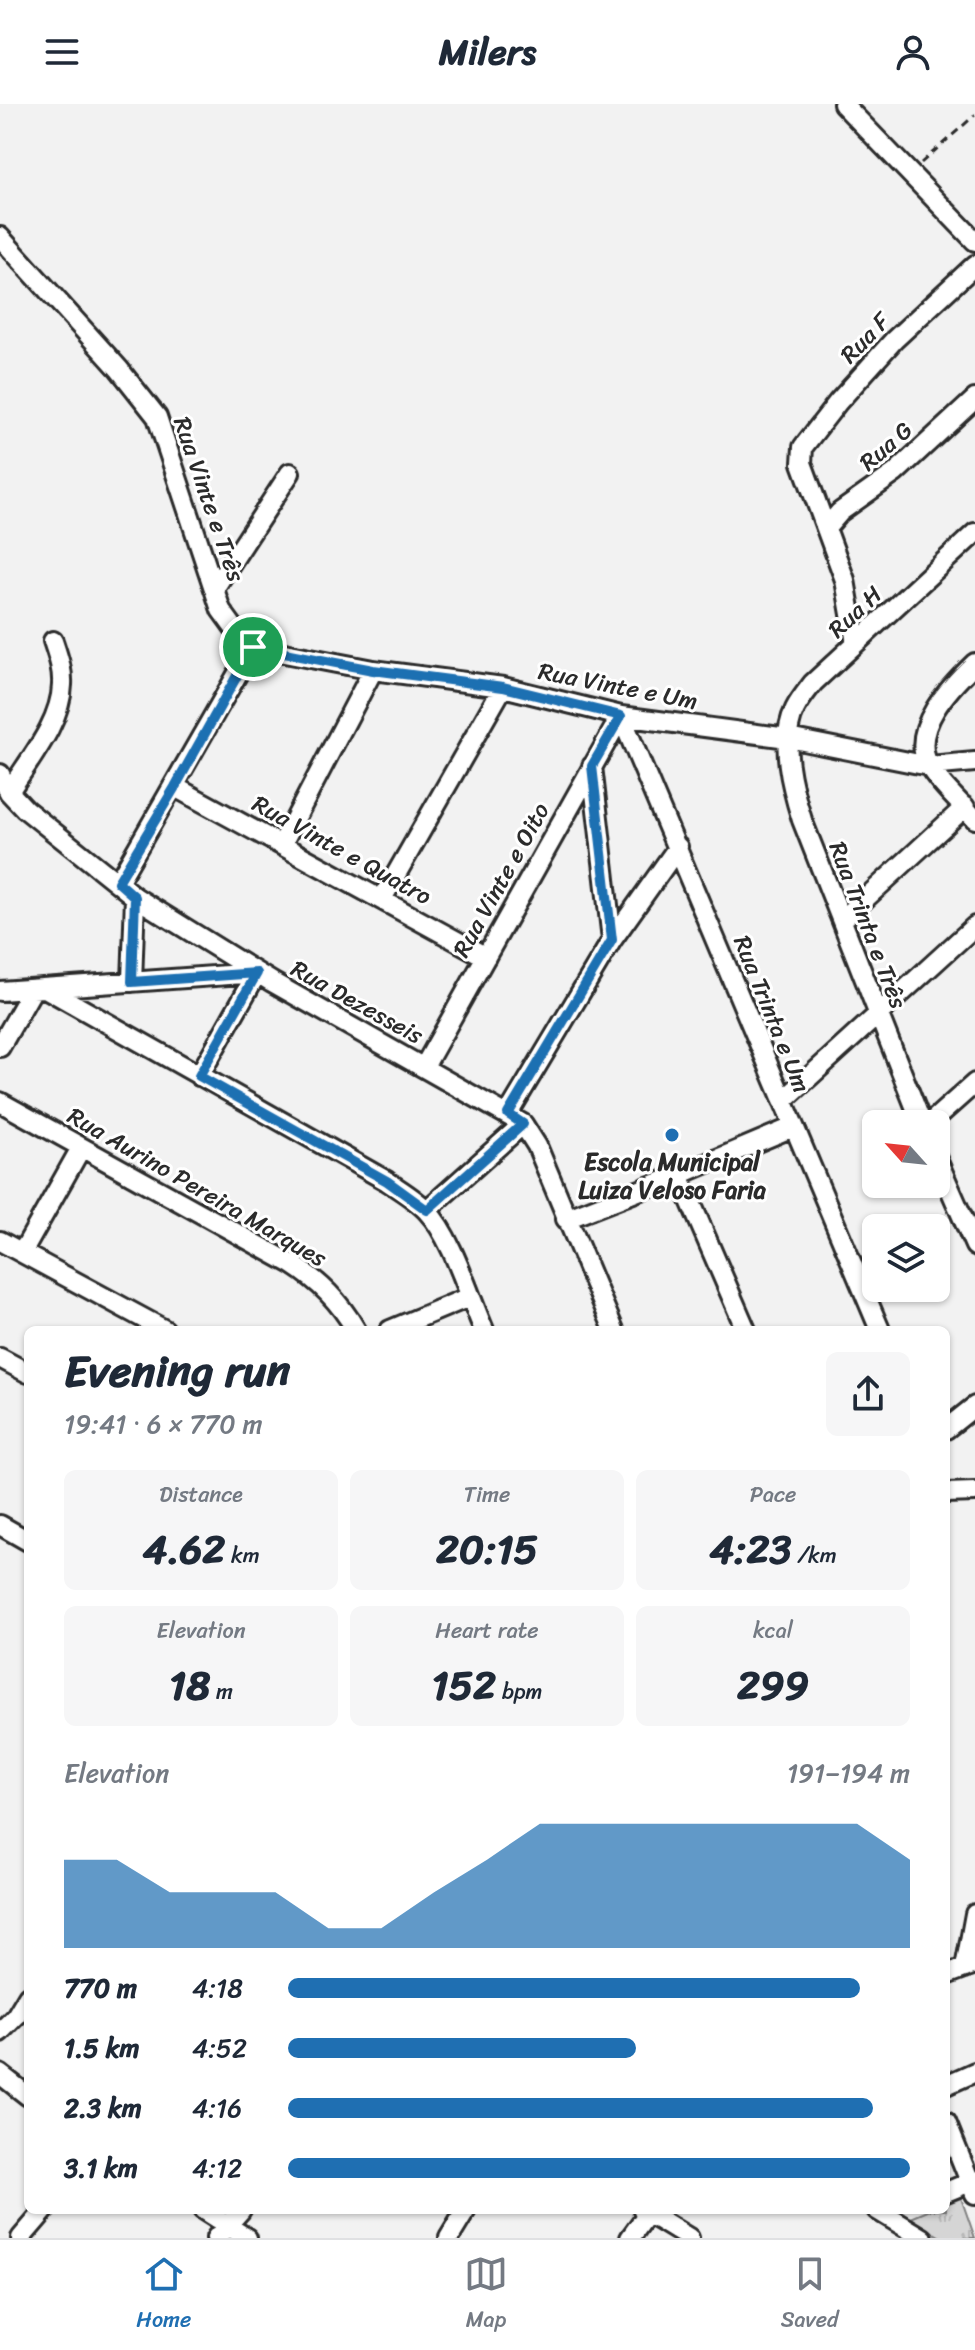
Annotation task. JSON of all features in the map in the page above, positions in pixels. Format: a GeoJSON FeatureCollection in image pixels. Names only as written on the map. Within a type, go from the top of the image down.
{"type":"FeatureCollection","features":[{"type":"Feature","properties":{"kind":"street"},"geometry":{"type":"LineString","coordinates":[[843,104],[975,241]]}},
{"type":"Feature","properties":{"kind":"street","name":"Rua Vinte e Três"},"geometry":{"type":"LineString","coordinates":[[0,237],[119,369],[157,417],[214,589],[227,620],[253,647]]}},
{"type":"Feature","properties":{"kind":"street","name":"Rua F"},"geometry":{"type":"LineString","coordinates":[[827,527],[801,454],[811,434],[894,340],[975,265]]}},
{"type":"Feature","properties":{"kind":"street","name":"Rua G"},"geometry":{"type":"LineString","coordinates":[[827,527],[840,512],[895,473],[975,399]]}},
{"type":"Feature","properties":{"kind":"street"},"geometry":{"type":"LineString","coordinates":[[214,589],[290,473]]}},
{"type":"Feature","properties":{"kind":"street"},"geometry":{"type":"LineString","coordinates":[[827,527],[851,600],[856,643]]}},
{"type":"Feature","properties":{"kind":"street","name":"Rua H"},"geometry":{"type":"LineString","coordinates":[[788,738],[793,711],[803,697],[856,643],[975,533]]}},
{"type":"Feature","properties":{"kind":"street"},"geometry":{"type":"LineString","coordinates":[[9,792],[45,735],[60,701],[62,671],[53,641]]}},
{"type":"Feature","properties":{"kind":"street"},"geometry":{"type":"LineString","coordinates":[[118,882],[253,647]]}},
{"type":"Feature","properties":{"kind":"street","name":"Rua Vinte e Um"},"geometry":{"type":"LineString","coordinates":[[253,647],[373,670],[503,687],[621,716],[788,738],[929,766],[975,762]]}},
{"type":"Feature","properties":{"kind":"street"},"geometry":{"type":"LineString","coordinates":[[842,920],[970,813],[929,766],[925,737],[929,721],[942,696],[975,663]]}},
{"type":"Feature","properties":{"kind":"street"},"geometry":{"type":"LineString","coordinates":[[282,844],[373,670]]}},
{"type":"Feature","properties":{"kind":"street"},"geometry":{"type":"LineString","coordinates":[[382,899],[503,687]]}},
{"type":"Feature","properties":{"kind":"street","name":"Rua Vinte e Oito"},"geometry":{"type":"LineString","coordinates":[[424,1067],[621,716]]}},
{"type":"Feature","properties":{"kind":"street","name":"Rua Trinta e Um"},"geometry":{"type":"LineString","coordinates":[[621,716],[878,1326]]}},
{"type":"Feature","properties":{"kind":"street","name":"Rua Trinta e Três"},"geometry":{"type":"LineString","coordinates":[[788,738],[795,798],[916,1110]]}},
{"type":"Feature","properties":{"kind":"street"},"geometry":{"type":"LineString","coordinates":[[592,766],[612,940]]}},
{"type":"Feature","properties":{"kind":"street","name":"Rua Dezesseis"},"geometry":{"type":"LineString","coordinates":[[0,774],[9,792],[25,809],[135,897],[257,973],[515,1119]]}},
{"type":"Feature","properties":{"kind":"street","name":"Rua Vinte e Quatro"},"geometry":{"type":"LineString","coordinates":[[175,787],[486,957]]}},
{"type":"Feature","properties":{"kind":"street"},"geometry":{"type":"LineString","coordinates":[[427,1210],[515,1119],[612,940],[678,847]]}},
{"type":"Feature","properties":{"kind":"street"},"geometry":{"type":"LineString","coordinates":[[132,982],[135,897]]}},
{"type":"Feature","properties":{"kind":"street"},"geometry":{"type":"LineString","coordinates":[[783,1101],[975,926]]}},
{"type":"Feature","properties":{"kind":"street"},"geometry":{"type":"LineString","coordinates":[[0,991],[257,973]]}},
{"type":"Feature","properties":{"kind":"street"},"geometry":{"type":"LineString","coordinates":[[199,1076],[257,973]]}},
{"type":"Feature","properties":{"kind":"street"},"geometry":{"type":"LineString","coordinates":[[39,988],[387,1181],[427,1210],[446,1241],[482,1326]]}},
{"type":"Feature","properties":{"kind":"street"},"geometry":{"type":"LineString","coordinates":[[0,1047],[39,988]]}},
{"type":"Feature","properties":{"kind":"street"},"geometry":{"type":"LineString","coordinates":[[945,1110],[975,1083]]}},
{"type":"Feature","properties":{"kind":"street","name":"Rua Aurino Pereira Marques"},"geometry":{"type":"LineString","coordinates":[[0,1102],[313,1277],[338,1302],[353,1326]]}},
{"type":"Feature","properties":{"kind":"street"},"geometry":{"type":"LineString","coordinates":[[515,1119],[537,1146],[612,1326]]}},
{"type":"Feature","properties":{"kind":"street"},"geometry":{"type":"LineString","coordinates":[[566,1219],[793,1127]]}},
{"type":"Feature","properties":{"kind":"street"},"geometry":{"type":"LineString","coordinates":[[22,1253],[81,1148]]}},
{"type":"Feature","properties":{"kind":"street"},"geometry":{"type":"LineString","coordinates":[[679,1175],[744,1326]]}},
{"type":"Feature","properties":{"kind":"street"},"geometry":{"type":"LineString","coordinates":[[950,1189],[975,1245]]}},
{"type":"Feature","properties":{"kind":"street"},"geometry":{"type":"LineString","coordinates":[[0,1241],[158,1326]]}},
{"type":"Feature","properties":{"kind":"street"},"geometry":{"type":"LineString","coordinates":[[400,1326],[469,1297]]}},
{"type":"Feature","properties":{"kind":"street"},"geometry":{"type":"LineString","coordinates":[[0,1358],[24,1371]]}},
{"type":"Feature","properties":{"kind":"street"},"geometry":{"type":"LineString","coordinates":[[950,1426],[975,1406]]}},
{"type":"Feature","properties":{"kind":"street"},"geometry":{"type":"LineString","coordinates":[[950,1493],[975,1492]]}},
{"type":"Feature","properties":{"kind":"street"},"geometry":{"type":"LineString","coordinates":[[0,1525],[24,1539]]}},
{"type":"Feature","properties":{"kind":"street"},"geometry":{"type":"LineString","coordinates":[[950,1974],[970,1966],[975,1914]]}},
{"type":"Feature","properties":{"kind":"street"},"geometry":{"type":"LineString","coordinates":[[0,2032],[24,2003]]}},
{"type":"Feature","properties":{"kind":"street"},"geometry":{"type":"LineString","coordinates":[[950,2083],[975,2072]]}},
{"type":"Feature","properties":{"kind":"street"},"geometry":{"type":"LineString","coordinates":[[0,2074],[24,2093]]}},
{"type":"Feature","properties":{"kind":"street"},"geometry":{"type":"LineString","coordinates":[[950,2131],[973,2185],[950,2191]]}},
{"type":"Feature","properties":{"kind":"street"},"geometry":{"type":"LineString","coordinates":[[21,2238],[42,2214]]}},
{"type":"Feature","properties":{"kind":"street"},"geometry":{"type":"LineString","coordinates":[[206,2214],[221,2232],[247,2238]]}},
{"type":"Feature","properties":{"kind":"street"},"geometry":{"type":"LineString","coordinates":[[221,2232],[237,2214]]}},
{"type":"Feature","properties":{"kind":"street"},"geometry":{"type":"LineString","coordinates":[[449,2238],[464,2214]]}},
{"type":"Feature","properties":{"kind":"street"},"geometry":{"type":"LineString","coordinates":[[630,2238],[645,2214]]}},
{"type":"Feature","properties":{"kind":"street"},"geometry":{"type":"LineString","coordinates":[[649,2214],[689,2238]]}},
{"type":"Feature","properties":{"kind":"street"},"geometry":{"type":"LineString","coordinates":[[893,2214],[923,2238]]}},
{"type":"Feature","properties":{"kind":"path"},"geometry":{"type":"LineString","coordinates":[[909,173],[975,115]]}},
{"type":"Feature","properties":{"kind":"green space"},"geometry":{"type":"Polygon","coordinates":[[[961,2198],[975,2238],[942,2238],[911,2218],[920,2214],[950,2214],[950,2202],[961,2198]]]}},
{"type":"Feature","properties":{"kind":"place","name":"Escola Municipal Luiza Veloso Faria"},"geometry":{"type":"Point","coordinates":[672,1135]}},
{"type":"Feature","properties":{"kind":"route"},"geometry":{"type":"LineString","coordinates":[[253,647],[373,670],[503,687],[621,716],[592,766],[612,940],[508,1114],[523,1124],[427,1210],[387,1181],[199,1076],[257,973],[132,982],[135,897],[118,882],[253,647]]}}]}
